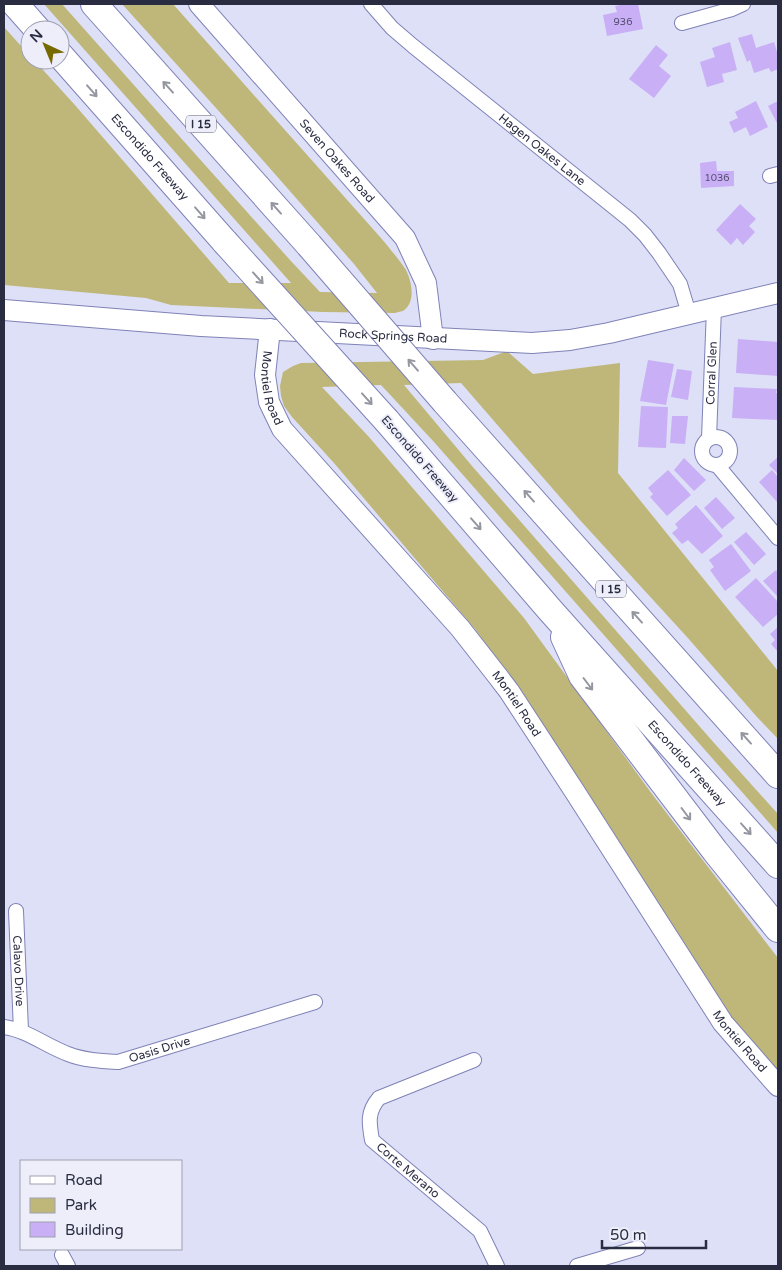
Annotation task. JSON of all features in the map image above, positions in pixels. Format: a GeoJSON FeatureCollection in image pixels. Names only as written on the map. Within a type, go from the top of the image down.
{"type":"FeatureCollection","features":[{"type":"Feature","properties":{"kind":"highway"},"geometry":{"type":"LineString","coordinates":[[15,4],[29,20]]}},
{"type":"Feature","properties":{"kind":"highway","name":"I 15"},"geometry":{"type":"LineString","coordinates":[[94,4],[308,244],[445,402],[778,775]]}},
{"type":"Feature","properties":{"kind":"highway","name":"Escondido Freeway"},"geometry":{"type":"LineString","coordinates":[[70,66],[387,421],[550,610],[778,865]]}},
{"type":"Feature","properties":{"kind":"highway"},"geometry":{"type":"LineString","coordinates":[[550,610],[582,676],[714,851],[778,929]]}},
{"type":"Feature","properties":{"kind":"street","name":"Seven Oakes Road"},"geometry":{"type":"LineString","coordinates":[[199,4],[405,238],[426,283],[433,339]]}},
{"type":"Feature","properties":{"kind":"street","name":"Hagen Oakes Lane"},"geometry":{"type":"LineString","coordinates":[[370,4],[392,28],[413,46],[630,220],[659,252],[680,284],[689,314]]}},
{"type":"Feature","properties":{"kind":"street"},"geometry":{"type":"LineString","coordinates":[[682,23],[732,9],[743,4]]}},
{"type":"Feature","properties":{"kind":"street","name":"Rock Springs Road"},"geometry":{"type":"LineString","coordinates":[[4,310],[201,326],[532,343],[560,341],[609,333],[778,293]]}},
{"type":"Feature","properties":{"kind":"street","name":"Corral Glen"},"geometry":{"type":"LineString","coordinates":[[714,308],[709,438],[703,444],[703,457],[709,464],[717,465],[778,538]]}},
{"type":"Feature","properties":{"kind":"street","name":"Montiel Road"},"geometry":{"type":"LineString","coordinates":[[270,329],[265,375],[269,402],[282,429],[460,628],[509,691],[576,792],[723,1023],[778,1086]]}},
{"type":"Feature","properties":{"kind":"street"},"geometry":{"type":"LineString","coordinates":[[709,438],[722,438],[728,445],[730,454],[728,458],[717,465]]}},
{"type":"Feature","properties":{"kind":"street","name":"Calavo Drive"},"geometry":{"type":"LineString","coordinates":[[16,911],[21,1031]]}},
{"type":"Feature","properties":{"kind":"street","name":"Oasis Drive"},"geometry":{"type":"LineString","coordinates":[[4,1027],[21,1031],[68,1054],[96,1060],[118,1062],[315,1002]]}},
{"type":"Feature","properties":{"kind":"street","name":"Corte Merano"},"geometry":{"type":"LineString","coordinates":[[474,1060],[378,1098],[373,1105],[369,1120],[372,1140],[480,1231],[497,1266]]}},
{"type":"Feature","properties":{"kind":"street"},"geometry":{"type":"LineString","coordinates":[[577,1266],[638,1248]]}},
{"type":"Feature","properties":{"kind":"green space"},"geometry":{"type":"Polygon","coordinates":[[[44,4],[62,4],[320,292],[377,293],[354,264],[244,139],[122,4],[173,4],[397,258],[406,270],[410,280],[412,292],[410,303],[407,307],[403,311],[395,313],[323,312],[171,305],[146,298],[4,285],[4,27],[20,45],[20,70],[43,70],[229,283],[291,283],[70,33],[70,20],[58,20],[44,4]]]}},
{"type":"Feature","properties":{"kind":"green space"},"geometry":{"type":"Polygon","coordinates":[[[507,351],[533,374],[620,363],[618,473],[778,671],[778,739],[579,519],[461,383],[404,385],[472,466],[778,814],[778,833],[434,442],[381,385],[322,387],[369,437],[524,618],[652,794],[778,958],[778,1075],[743,1036],[504,670],[475,629],[334,463],[292,417],[284,406],[281,396],[280,386],[283,372],[301,363],[483,360],[507,351]]]}},
{"type":"Feature","properties":{"kind":"building"},"geometry":{"type":"Polygon","coordinates":[[[638,4],[643,29],[607,36],[603,15],[617,12],[615,6],[638,4]]]}},
{"type":"Feature","properties":{"kind":"building"},"geometry":{"type":"Polygon","coordinates":[[[752,34],[756,48],[774,42],[778,55],[778,69],[771,72],[769,68],[754,73],[750,60],[747,62],[738,38],[752,34]]]}},
{"type":"Feature","properties":{"kind":"building"},"geometry":{"type":"Polygon","coordinates":[[[730,42],[737,70],[722,74],[724,82],[707,87],[700,62],[715,57],[712,48],[730,42]]]}},
{"type":"Feature","properties":{"kind":"building"},"geometry":{"type":"Polygon","coordinates":[[[656,45],[668,55],[659,66],[671,76],[654,98],[629,79],[656,45]]]}},
{"type":"Feature","properties":{"kind":"building"},"geometry":{"type":"Polygon","coordinates":[[[756,101],[768,127],[750,136],[746,127],[734,133],[729,122],[738,118],[735,112],[756,101]]]}},
{"type":"Feature","properties":{"kind":"building"},"geometry":{"type":"Polygon","coordinates":[[[778,101],[778,125],[768,106],[778,101]]]}},
{"type":"Feature","properties":{"kind":"building"},"geometry":{"type":"Polygon","coordinates":[[[716,161],[717,171],[734,171],[734,186],[701,188],[700,163],[716,161]]]}},
{"type":"Feature","properties":{"kind":"building"},"geometry":{"type":"Polygon","coordinates":[[[740,204],[756,219],[749,226],[755,232],[743,245],[737,238],[731,245],[716,230],[740,204]]]}},
{"type":"Feature","properties":{"kind":"building"},"geometry":{"type":"Polygon","coordinates":[[[738,339],[778,342],[778,376],[736,373],[738,339]]]}},
{"type":"Feature","properties":{"kind":"building"},"geometry":{"type":"Polygon","coordinates":[[[648,360],[674,364],[666,405],[640,401],[648,360]]]}},
{"type":"Feature","properties":{"kind":"building"},"geometry":{"type":"Polygon","coordinates":[[[677,369],[692,371],[688,400],[671,397],[677,369]]]}},
{"type":"Feature","properties":{"kind":"building"},"geometry":{"type":"Polygon","coordinates":[[[734,387],[777,389],[778,420],[732,418],[734,387]]]}},
{"type":"Feature","properties":{"kind":"building"},"geometry":{"type":"Polygon","coordinates":[[[641,406],[668,407],[666,448],[638,447],[641,406]]]}},
{"type":"Feature","properties":{"kind":"building"},"geometry":{"type":"Polygon","coordinates":[[[672,416],[688,416],[685,444],[670,443],[672,416]]]}},
{"type":"Feature","properties":{"kind":"building"},"geometry":{"type":"Polygon","coordinates":[[[778,457],[778,474],[769,465],[778,457]]]}},
{"type":"Feature","properties":{"kind":"building"},"geometry":{"type":"Polygon","coordinates":[[[684,458],[706,480],[694,491],[674,470],[684,458]]]}},
{"type":"Feature","properties":{"kind":"building"},"geometry":{"type":"Polygon","coordinates":[[[668,470],[691,495],[667,516],[650,497],[653,494],[648,488],[668,470]]]}},
{"type":"Feature","properties":{"kind":"building"},"geometry":{"type":"Polygon","coordinates":[[[772,470],[778,477],[777,502],[759,482],[772,470]]]}},
{"type":"Feature","properties":{"kind":"building"},"geometry":{"type":"Polygon","coordinates":[[[716,497],[735,518],[722,529],[704,508],[716,497]]]}},
{"type":"Feature","properties":{"kind":"building"},"geometry":{"type":"Polygon","coordinates":[[[696,505],[723,536],[702,554],[688,540],[682,544],[672,533],[678,528],[675,524],[696,505]]]}},
{"type":"Feature","properties":{"kind":"building"},"geometry":{"type":"Polygon","coordinates":[[[746,532],[766,554],[754,565],[734,542],[746,532]]]}},
{"type":"Feature","properties":{"kind":"building"},"geometry":{"type":"Polygon","coordinates":[[[731,544],[751,571],[725,591],[710,570],[714,567],[709,560],[731,544]]]}},
{"type":"Feature","properties":{"kind":"building"},"geometry":{"type":"Polygon","coordinates":[[[776,570],[778,572],[778,597],[763,581],[776,570]]]}},
{"type":"Feature","properties":{"kind":"building"},"geometry":{"type":"Polygon","coordinates":[[[756,578],[778,602],[778,614],[763,627],[735,597],[756,578]]]}},
{"type":"Feature","properties":{"kind":"building"},"geometry":{"type":"Polygon","coordinates":[[[778,627],[778,652],[771,644],[775,640],[770,634],[778,627]]]}}]}
